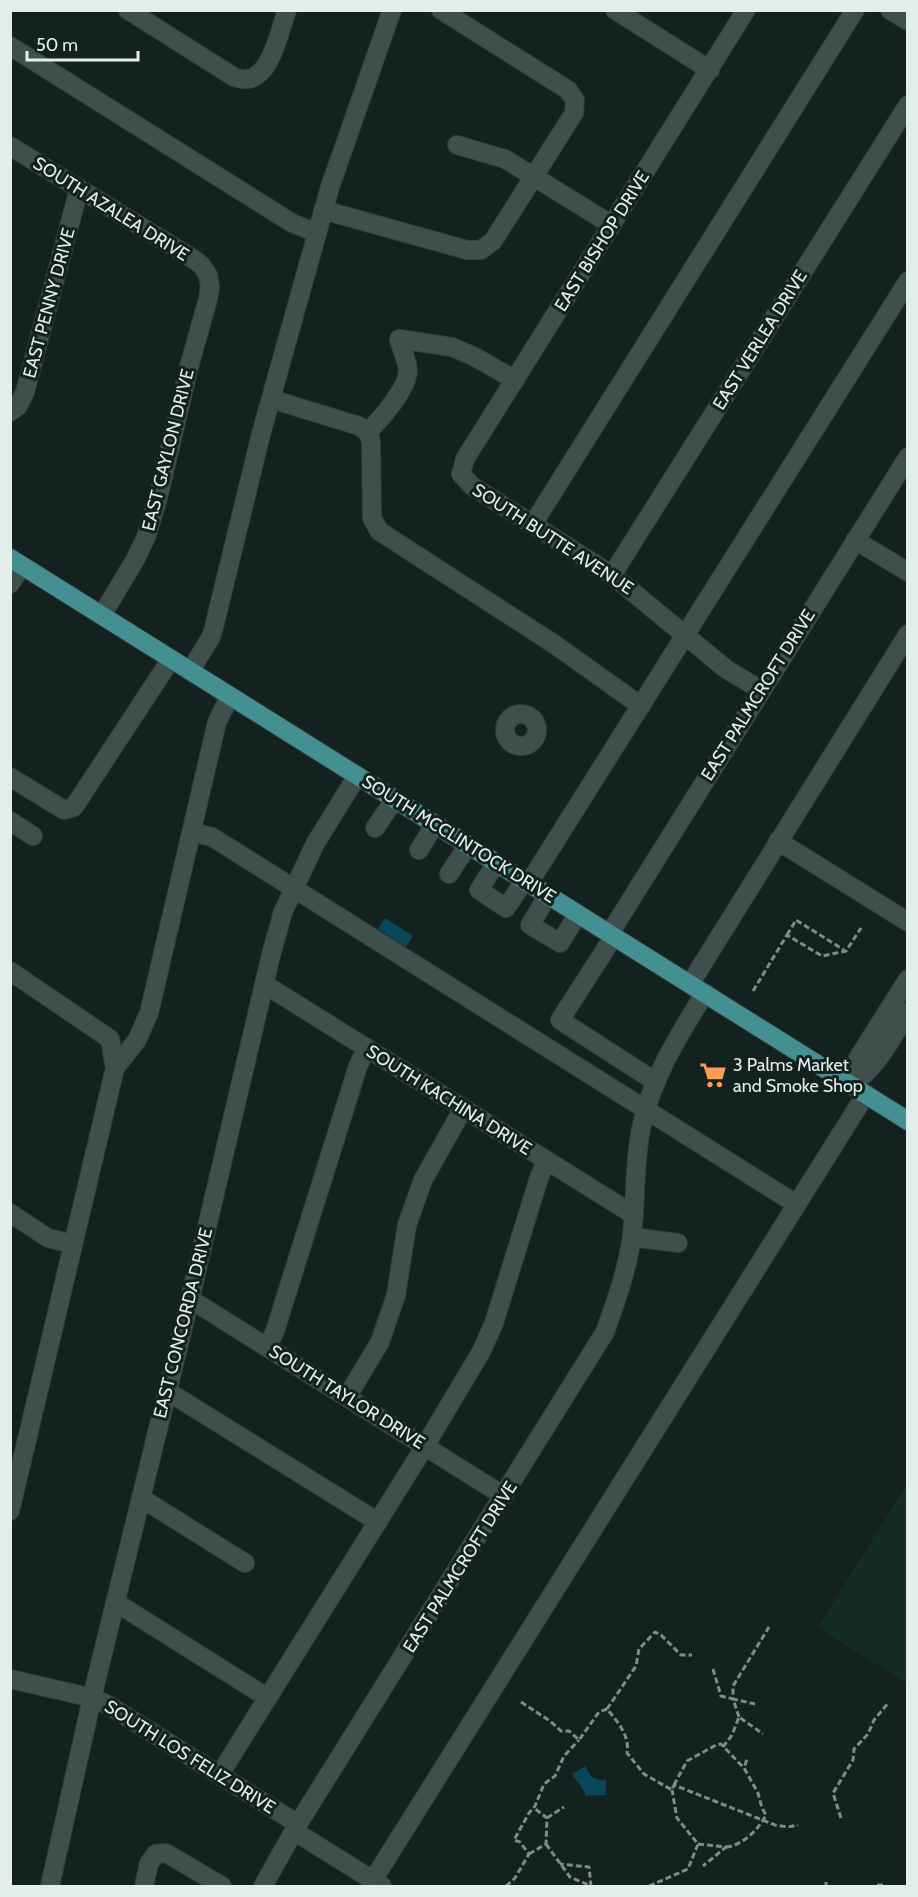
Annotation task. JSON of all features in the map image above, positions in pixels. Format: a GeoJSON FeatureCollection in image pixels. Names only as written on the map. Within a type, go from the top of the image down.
{"type":"FeatureCollection","features":[{"type":"Feature","properties":{"kind":"main road","name":"SOUTH MCCLINTOCK DRIVE"},"geometry":{"type":"LineString","coordinates":[[16,562],[908,1121]]}},
{"type":"Feature","properties":{"kind":"street"},"geometry":{"type":"LineString","coordinates":[[128,10],[234,77],[248,80],[261,73],[269,60],[287,10]]}},
{"type":"Feature","properties":{"kind":"street"},"geometry":{"type":"LineString","coordinates":[[190,671],[214,627],[258,444],[323,210],[392,10]]}},
{"type":"Feature","properties":{"kind":"street"},"geometry":{"type":"LineString","coordinates":[[323,210],[474,252],[488,246],[493,241],[574,113],[575,100],[572,94],[441,10]]}},
{"type":"Feature","properties":{"kind":"street"},"geometry":{"type":"LineString","coordinates":[[615,10],[710,70]]}},
{"type":"Feature","properties":{"kind":"street","name":"EAST BISHOP DRIVE"},"geometry":{"type":"LineString","coordinates":[[461,474],[465,459],[746,10]]}},
{"type":"Feature","properties":{"kind":"street"},"geometry":{"type":"LineString","coordinates":[[533,524],[855,10]]}},
{"type":"Feature","properties":{"kind":"street"},"geometry":{"type":"LineString","coordinates":[[890,10],[908,21]]}},
{"type":"Feature","properties":{"kind":"street"},"geometry":{"type":"LineString","coordinates":[[10,46],[292,223],[317,233]]}},
{"type":"Feature","properties":{"kind":"street","name":"EAST VERLEA DRIVE"},"geometry":{"type":"LineString","coordinates":[[612,575],[908,105]]}},
{"type":"Feature","properties":{"kind":"street"},"geometry":{"type":"LineString","coordinates":[[457,145],[489,153],[533,175],[612,225]]}},
{"type":"Feature","properties":{"kind":"street","name":"SOUTH AZALEA DRIVE"},"geometry":{"type":"LineString","coordinates":[[10,146],[195,260],[208,275]]}},
{"type":"Feature","properties":{"kind":"street","name":"EAST PENNY DRIVE"},"geometry":{"type":"LineString","coordinates":[[10,412],[18,406],[25,392],[79,189]]}},
{"type":"Feature","properties":{"kind":"street","name":"EAST GAYLON DRIVE"},"geometry":{"type":"LineString","coordinates":[[102,615],[135,560],[152,518],[208,299],[210,287],[208,275]]}},
{"type":"Feature","properties":{"kind":"street"},"geometry":{"type":"LineString","coordinates":[[496,863],[479,890],[506,908],[527,882],[641,706],[908,280]]}},
{"type":"Feature","properties":{"kind":"street"},"geometry":{"type":"LineString","coordinates":[[369,432],[386,414],[404,383],[408,370],[399,339],[440,344],[458,349],[515,380]]}},
{"type":"Feature","properties":{"kind":"street"},"geometry":{"type":"LineString","coordinates":[[271,399],[359,426],[369,432],[372,518],[378,531],[554,644],[641,706]]}},
{"type":"Feature","properties":{"kind":"street","name":"EAST PALMCROFT DRIVE"},"geometry":{"type":"LineString","coordinates":[[656,1082],[560,1020],[761,690],[908,457]]}},
{"type":"Feature","properties":{"kind":"street","name":"SOUTH BUTTE AVENUE"},"geometry":{"type":"LineString","coordinates":[[461,474],[463,479],[472,486],[612,575],[726,669],[761,690]]}},
{"type":"Feature","properties":{"kind":"street"},"geometry":{"type":"LineString","coordinates":[[855,540],[908,572]]}},
{"type":"Feature","properties":{"kind":"street"},"geometry":{"type":"LineString","coordinates":[[10,585],[16,562]]}},
{"type":"Feature","properties":{"kind":"street","name":"EAST PALMCROFT DRIVE"},"geometry":{"type":"LineString","coordinates":[[263,1887],[296,1827],[605,1332],[622,1281],[632,1237],[640,1131],[656,1082],[679,1035],[697,988],[778,841],[908,634]]}},
{"type":"Feature","properties":{"kind":"street"},"geometry":{"type":"LineString","coordinates":[[10,777],[64,810],[74,807],[171,658]]}},
{"type":"Feature","properties":{"kind":"street"},"geometry":{"type":"LineString","coordinates":[[115,1068],[137,1040],[149,1013],[217,722],[230,696]]}},
{"type":"Feature","properties":{"kind":"street","name":"EAST CONCORDA DRIVE"},"geometry":{"type":"LineString","coordinates":[[50,1887],[115,1602],[283,912],[315,844],[357,776]]}},
{"type":"Feature","properties":{"kind":"street"},"geometry":{"type":"LineString","coordinates":[[375,828],[395,799]]}},
{"type":"Feature","properties":{"kind":"street"},"geometry":{"type":"LineString","coordinates":[[10,821],[33,836]]}},
{"type":"Feature","properties":{"kind":"street"},"geometry":{"type":"LineString","coordinates":[[419,850],[435,824]]}},
{"type":"Feature","properties":{"kind":"street"},"geometry":{"type":"LineString","coordinates":[[192,832],[212,837],[796,1204]]}},
{"type":"Feature","properties":{"kind":"street"},"geometry":{"type":"LineString","coordinates":[[778,841],[908,922]]}},
{"type":"Feature","properties":{"kind":"street"},"geometry":{"type":"LineString","coordinates":[[449,874],[468,845]]}},
{"type":"Feature","properties":{"kind":"street"},"geometry":{"type":"LineString","coordinates":[[548,895],[530,925],[560,943],[578,914]]}},
{"type":"Feature","properties":{"kind":"street"},"geometry":{"type":"LineString","coordinates":[[10,971],[110,1039],[115,1068],[10,1512]]}},
{"type":"Feature","properties":{"kind":"street"},"geometry":{"type":"LineString","coordinates":[[858,1090],[853,1070],[858,1058],[908,979]]}},
{"type":"Feature","properties":{"kind":"street","name":"SOUTH KACHINA DRIVE"},"geometry":{"type":"LineString","coordinates":[[264,984],[634,1215]]}},
{"type":"Feature","properties":{"kind":"street"},"geometry":{"type":"LineString","coordinates":[[378,1883],[796,1204],[864,1077],[873,1067],[908,1012]]}},
{"type":"Feature","properties":{"kind":"street"},"geometry":{"type":"LineString","coordinates":[[267,1347],[275,1331],[358,1066],[367,1048]]}},
{"type":"Feature","properties":{"kind":"street"},"geometry":{"type":"LineString","coordinates":[[347,1397],[380,1342],[396,1295],[407,1224],[423,1180],[464,1109]]}},
{"type":"Feature","properties":{"kind":"street"},"geometry":{"type":"LineString","coordinates":[[220,1774],[378,1522],[481,1352],[494,1323],[538,1178],[546,1160]]}},
{"type":"Feature","properties":{"kind":"street"},"geometry":{"type":"LineString","coordinates":[[10,1213],[48,1238],[73,1244]]}},
{"type":"Feature","properties":{"kind":"street"},"geometry":{"type":"LineString","coordinates":[[632,1237],[678,1242]]}},
{"type":"Feature","properties":{"kind":"street","name":"SOUTH TAYLOR DRIVE"},"geometry":{"type":"LineString","coordinates":[[190,1299],[504,1496]]}},
{"type":"Feature","properties":{"kind":"street"},"geometry":{"type":"LineString","coordinates":[[167,1391],[378,1522]]}},
{"type":"Feature","properties":{"kind":"street"},"geometry":{"type":"LineString","coordinates":[[141,1498],[245,1563]]}},
{"type":"Feature","properties":{"kind":"street"},"geometry":{"type":"LineString","coordinates":[[115,1602],[268,1698]]}},
{"type":"Feature","properties":{"kind":"street","name":"SOUTH LOS FELIZ DRIVE"},"geometry":{"type":"LineString","coordinates":[[10,1679],[93,1698],[220,1774],[378,1883]]}},
{"type":"Feature","properties":{"kind":"street"},"geometry":{"type":"LineString","coordinates":[[144,1887],[149,1863],[156,1854],[166,1853],[222,1887]]}},
{"type":"Feature","properties":{"kind":"path"},"geometry":{"type":"LineString","coordinates":[[753,991],[796,920],[846,951]]}},
{"type":"Feature","properties":{"kind":"path"},"geometry":{"type":"LineString","coordinates":[[787,935],[822,956],[846,951],[861,928]]}},
{"type":"Feature","properties":{"kind":"path"},"geometry":{"type":"LineString","coordinates":[[763,1734],[739,1717],[733,1699],[733,1686],[769,1627]]}},
{"type":"Feature","properties":{"kind":"path"},"geometry":{"type":"LineString","coordinates":[[529,1854],[520,1842],[514,1840],[534,1808],[544,1784],[555,1776],[564,1756],[579,1740],[598,1712],[607,1709],[636,1666],[639,1649],[655,1632],[681,1655],[692,1655]]}},
{"type":"Feature","properties":{"kind":"path"},"geometry":{"type":"LineString","coordinates":[[713,1668],[721,1696],[755,1704]]}},
{"type":"Feature","properties":{"kind":"path"},"geometry":{"type":"LineString","coordinates":[[521,1702],[561,1731],[569,1731],[579,1740]]}},
{"type":"Feature","properties":{"kind":"path"},"geometry":{"type":"LineString","coordinates":[[841,1818],[833,1793],[853,1760],[854,1749],[868,1734],[874,1720],[889,1702]]}},
{"type":"Feature","properties":{"kind":"path"},"geometry":{"type":"LineString","coordinates":[[607,1709],[619,1723],[628,1744],[627,1753],[644,1774],[672,1790]]}},
{"type":"Feature","properties":{"kind":"path"},"geometry":{"type":"LineString","coordinates":[[723,1747],[732,1735],[739,1717]]}},
{"type":"Feature","properties":{"kind":"path"},"geometry":{"type":"LineString","coordinates":[[721,1744],[744,1768],[759,1793],[766,1815],[761,1825],[736,1846],[698,1844],[676,1818],[672,1790],[674,1785],[687,1761],[721,1744]]}},
{"type":"Feature","properties":{"kind":"path"},"geometry":{"type":"LineString","coordinates":[[744,1768],[747,1759]]}},
{"type":"Feature","properties":{"kind":"path"},"geometry":{"type":"LineString","coordinates":[[674,1785],[775,1825],[788,1827],[798,1825]]}},
{"type":"Feature","properties":{"kind":"path"},"geometry":{"type":"LineString","coordinates":[[547,1818],[564,1807]]}},
{"type":"Feature","properties":{"kind":"path"},"geometry":{"type":"LineString","coordinates":[[534,1808],[547,1818]]}},
{"type":"Feature","properties":{"kind":"path"},"geometry":{"type":"LineString","coordinates":[[547,1818],[546,1845],[570,1877],[592,1886]]}},
{"type":"Feature","properties":{"kind":"path"},"geometry":{"type":"LineString","coordinates":[[649,1887],[688,1869],[698,1844]]}},
{"type":"Feature","properties":{"kind":"path"},"geometry":{"type":"LineString","coordinates":[[506,1887],[529,1854],[546,1845]]}},
{"type":"Feature","properties":{"kind":"path"},"geometry":{"type":"LineString","coordinates":[[703,1866],[726,1847]]}},
{"type":"Feature","properties":{"kind":"path"},"geometry":{"type":"LineString","coordinates":[[560,1864],[589,1867],[592,1886]]}},
{"type":"Feature","properties":{"kind":"path"},"geometry":{"type":"LineString","coordinates":[[877,1885],[885,1885],[885,1887]]}},
{"type":"Feature","properties":{"kind":"shaded area"},"geometry":{"type":"Polygon","coordinates":[[[907,1484],[907,1684],[818,1627],[907,1484]]]}},
{"type":"Feature","properties":{"kind":"water"},"geometry":{"type":"Polygon","coordinates":[[[385,918],[413,936],[406,947],[378,929],[385,918]]]}},
{"type":"Feature","properties":{"kind":"water"},"geometry":{"type":"Polygon","coordinates":[[[586,1766],[593,1777],[606,1780],[606,1795],[586,1796],[572,1774],[586,1766]]]}},
{"type":"Feature","properties":{"kind":"place","name":"3 Palms Market and Smoke Shop"},"geometry":{"type":"Point","coordinates":[713,1075]}}]}
